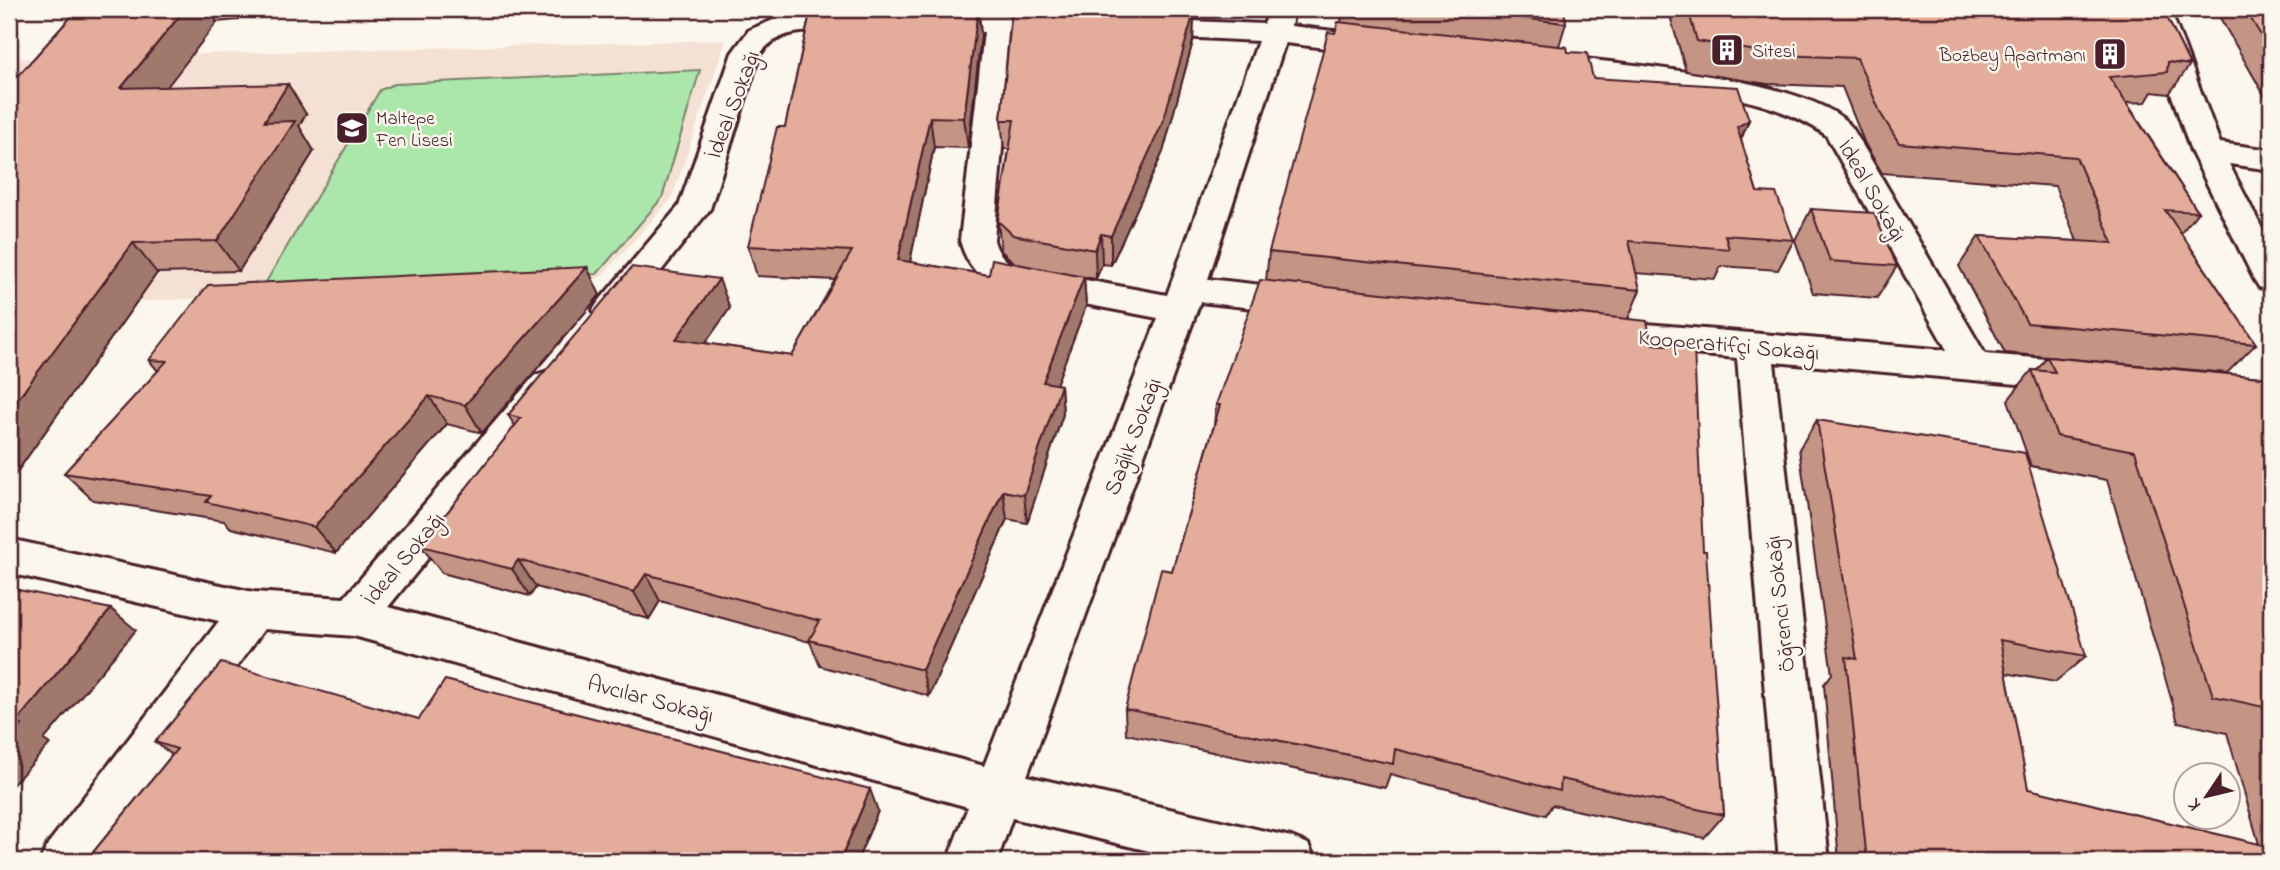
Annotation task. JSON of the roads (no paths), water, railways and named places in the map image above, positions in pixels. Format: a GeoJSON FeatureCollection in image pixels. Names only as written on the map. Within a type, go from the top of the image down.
{"type":"FeatureCollection","features":[{"type":"Feature","properties":{"kind":"street"},"geometry":{"type":"LineString","coordinates":[[2156,9],[2207,151],[2271,279]]}},
{"type":"Feature","properties":{"kind":"street","name":"İdeal Sokağı"},"geometry":{"type":"LineString","coordinates":[[592,332],[694,209],[746,53],[759,36],[783,24],[999,23],[1101,26],[1278,21],[1410,49]]}},
{"type":"Feature","properties":{"kind":"street","name":"Sağlık Sokağı"},"geometry":{"type":"LineString","coordinates":[[972,861],[1183,300],[1278,21]]}},
{"type":"Feature","properties":{"kind":"street"},"geometry":{"type":"LineString","coordinates":[[999,23],[977,240],[979,253],[988,265],[1005,277],[1183,300],[1338,305]]}},
{"type":"Feature","properties":{"kind":"street","name":"İdeal Sokağı"},"geometry":{"type":"LineString","coordinates":[[1506,60],[1643,75],[1778,97],[1825,118],[1838,129],[1974,366]]}},
{"type":"Feature","properties":{"kind":"street"},"geometry":{"type":"LineString","coordinates":[[2207,151],[2271,160]]}},
{"type":"Feature","properties":{"kind":"street","name":"Kooperatifçi Sokağı"},"geometry":{"type":"LineString","coordinates":[[1570,330],[2123,380]]}},
{"type":"Feature","properties":{"kind":"street","name":"Öğrenci Sokağı"},"geometry":{"type":"LineString","coordinates":[[1754,346],[1804,861]]}},
{"type":"Feature","properties":{"kind":"street","name":"İdeal Sokağı"},"geometry":{"type":"LineString","coordinates":[[354,617],[566,364]]}},
{"type":"Feature","properties":{"kind":"street","name":"Avcılar Sokağı"},"geometry":{"type":"LineString","coordinates":[[9,556],[253,610],[354,617],[997,792],[1291,861]]}},
{"type":"Feature","properties":{"kind":"street"},"geometry":{"type":"LineString","coordinates":[[65,861],[253,610]]}},
{"type":"Feature","properties":{"kind":"place","name":"Sitesi"},"geometry":{"type":"Point","coordinates":[1727,50]}},
{"type":"Feature","properties":{"kind":"place","name":"Bozbey Apartmanı"},"geometry":{"type":"Point","coordinates":[2110,54]}},
{"type":"Feature","properties":{"kind":"place","name":"Maltepe Fen Lisesi"},"geometry":{"type":"Point","coordinates":[352,128]}}]}
